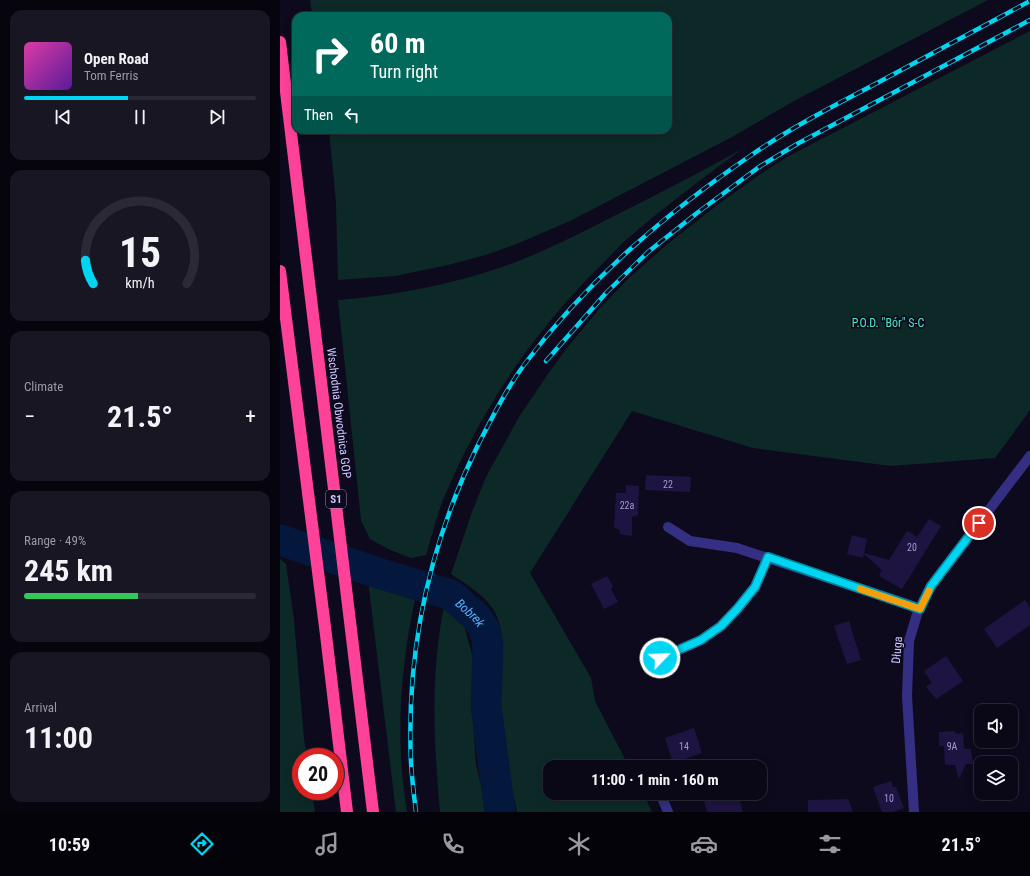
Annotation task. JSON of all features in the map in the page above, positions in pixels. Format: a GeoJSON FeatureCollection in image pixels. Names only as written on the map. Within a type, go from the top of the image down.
{"type":"FeatureCollection","features":[{"type":"Feature","properties":{"kind":"highway","name":"Wschodnia Obwodnica GOP"},"geometry":{"type":"LineString","coordinates":[[280,42],[373,812]]}},
{"type":"Feature","properties":{"kind":"highway","name":"S1"},"geometry":{"type":"LineString","coordinates":[[280,271],[347,812]]}},
{"type":"Feature","properties":{"kind":"street","name":"Długa"},"geometry":{"type":"LineString","coordinates":[[914,812],[908,696],[909,641],[920,609],[931,586],[1030,456]]}},
{"type":"Feature","properties":{"kind":"street"},"geometry":{"type":"LineString","coordinates":[[668,527],[690,541],[737,548],[768,557],[920,609]]}},
{"type":"Feature","properties":{"kind":"street"},"geometry":{"type":"LineString","coordinates":[[660,658],[701,640],[721,626],[755,587],[768,557]]}},
{"type":"Feature","properties":{"kind":"street"},"geometry":{"type":"LineString","coordinates":[[663,800],[668,812]]}},
{"type":"Feature","properties":{"kind":"green space"},"geometry":{"type":"Polygon","coordinates":[[[310,0],[988,0],[794,101],[732,137],[570,221],[519,243],[489,254],[448,265],[395,276],[338,280],[336,202],[329,134],[672,134],[672,12],[312,12],[310,0]]]}},
{"type":"Feature","properties":{"kind":"green space","name":"P.O.D. \"Bór\" S-C"},"geometry":{"type":"Polygon","coordinates":[[[1030,31],[1030,410],[995,458],[891,466],[753,448],[632,411],[530,573],[591,678],[595,701],[625,760],[543,760],[543,800],[646,800],[652,812],[517,812],[506,762],[500,723],[499,698],[502,645],[498,620],[493,609],[484,599],[451,574],[472,512],[486,477],[519,417],[550,371],[600,308],[628,279],[665,246],[720,203],[787,157],[1030,31]]]}},
{"type":"Feature","properties":{"kind":"green space"},"geometry":{"type":"Polygon","coordinates":[[[742,149],[669,204],[627,239],[595,271],[548,323],[508,378],[473,437],[443,500],[426,555],[411,558],[388,549],[370,539],[361,520],[338,300],[384,295],[428,287],[473,276],[516,262],[589,229],[742,149]]]}},
{"type":"Feature","properties":{"kind":"green space"},"geometry":{"type":"Polygon","coordinates":[[[280,559],[286,564],[294,620],[306,748],[292,748],[292,800],[313,800],[315,812],[280,812],[280,559]]]}},
{"type":"Feature","properties":{"kind":"green space"},"geometry":{"type":"Polygon","coordinates":[[[368,580],[416,595],[406,649],[401,704],[401,758],[407,812],[396,812],[368,580]]]}},
{"type":"Feature","properties":{"kind":"green space"},"geometry":{"type":"Polygon","coordinates":[[[444,607],[462,618],[473,658],[472,706],[476,765],[488,812],[440,812],[434,709],[437,658],[444,607]]]}},
{"type":"Feature","properties":{"kind":"building"},"geometry":{"type":"Polygon","coordinates":[[[646,475],[691,477],[690,492],[645,490],[646,475]]]}},
{"type":"Feature","properties":{"kind":"building"},"geometry":{"type":"Polygon","coordinates":[[[626,485],[639,486],[638,515],[632,517],[632,536],[620,534],[619,529],[614,528],[616,493],[626,493],[626,485]]]}},
{"type":"Feature","properties":{"kind":"building"},"geometry":{"type":"Polygon","coordinates":[[[929,519],[941,526],[902,589],[879,576],[882,570],[864,554],[863,558],[847,554],[852,535],[867,539],[864,553],[889,560],[907,531],[917,537],[929,519]]]}},
{"type":"Feature","properties":{"kind":"building"},"geometry":{"type":"Polygon","coordinates":[[[607,576],[613,586],[611,589],[618,602],[604,609],[591,584],[607,576]]]}},
{"type":"Feature","properties":{"kind":"building"},"geometry":{"type":"Polygon","coordinates":[[[1025,600],[1030,608],[1030,625],[997,648],[984,629],[1025,600]]]}},
{"type":"Feature","properties":{"kind":"building"},"geometry":{"type":"Polygon","coordinates":[[[849,621],[861,660],[847,664],[834,626],[849,621]]]}},
{"type":"Feature","properties":{"kind":"building"},"geometry":{"type":"Polygon","coordinates":[[[946,656],[963,681],[936,699],[926,687],[932,683],[924,671],[946,656]]]}},
{"type":"Feature","properties":{"kind":"building"},"geometry":{"type":"Polygon","coordinates":[[[694,728],[702,753],[682,760],[672,760],[665,738],[694,728]]]}},
{"type":"Feature","properties":{"kind":"building"},"geometry":{"type":"Polygon","coordinates":[[[954,731],[956,734],[963,733],[964,749],[971,749],[973,764],[966,764],[959,779],[955,765],[945,765],[944,746],[939,746],[939,732],[954,731]]]}},
{"type":"Feature","properties":{"kind":"building"},"geometry":{"type":"Polygon","coordinates":[[[891,781],[893,787],[896,787],[904,808],[893,812],[882,812],[873,787],[891,781]]]}},
{"type":"Feature","properties":{"kind":"building"},"geometry":{"type":"Polygon","coordinates":[[[848,799],[853,812],[808,812],[808,800],[848,799]]]}},
{"type":"Feature","properties":{"kind":"building"},"geometry":{"type":"Polygon","coordinates":[[[704,800],[739,800],[743,812],[707,812],[704,800]]]}},
{"type":"Feature","properties":{"kind":"waterway","name":"Bobrek"},"geometry":{"type":"LineString","coordinates":[[280,540],[378,573],[451,595],[477,618],[485,630],[488,645],[486,706],[500,812]]}},
{"type":"Feature","properties":{"kind":"railway"},"geometry":{"type":"LineString","coordinates":[[416,812],[411,763],[410,722],[412,681],[424,600],[434,561],[460,484],[494,414],[506,392],[527,361],[551,331],[602,275],[658,225],[719,178],[765,146],[813,117],[1030,1]]}},
{"type":"Feature","properties":{"kind":"railway"},"geometry":{"type":"LineString","coordinates":[[546,361],[606,293],[648,252],[759,167],[797,144],[1030,20]]}},
{"type":"Feature","properties":{"kind":"slow traffic"},"geometry":{"type":"LineString","coordinates":[[860,589],[920,609],[929,591]]}},
{"type":"Feature","properties":{"kind":"route"},"geometry":{"type":"LineString","coordinates":[[660,658],[701,640],[721,626],[755,587],[768,557],[920,609],[931,586],[979,523]]}}]}
